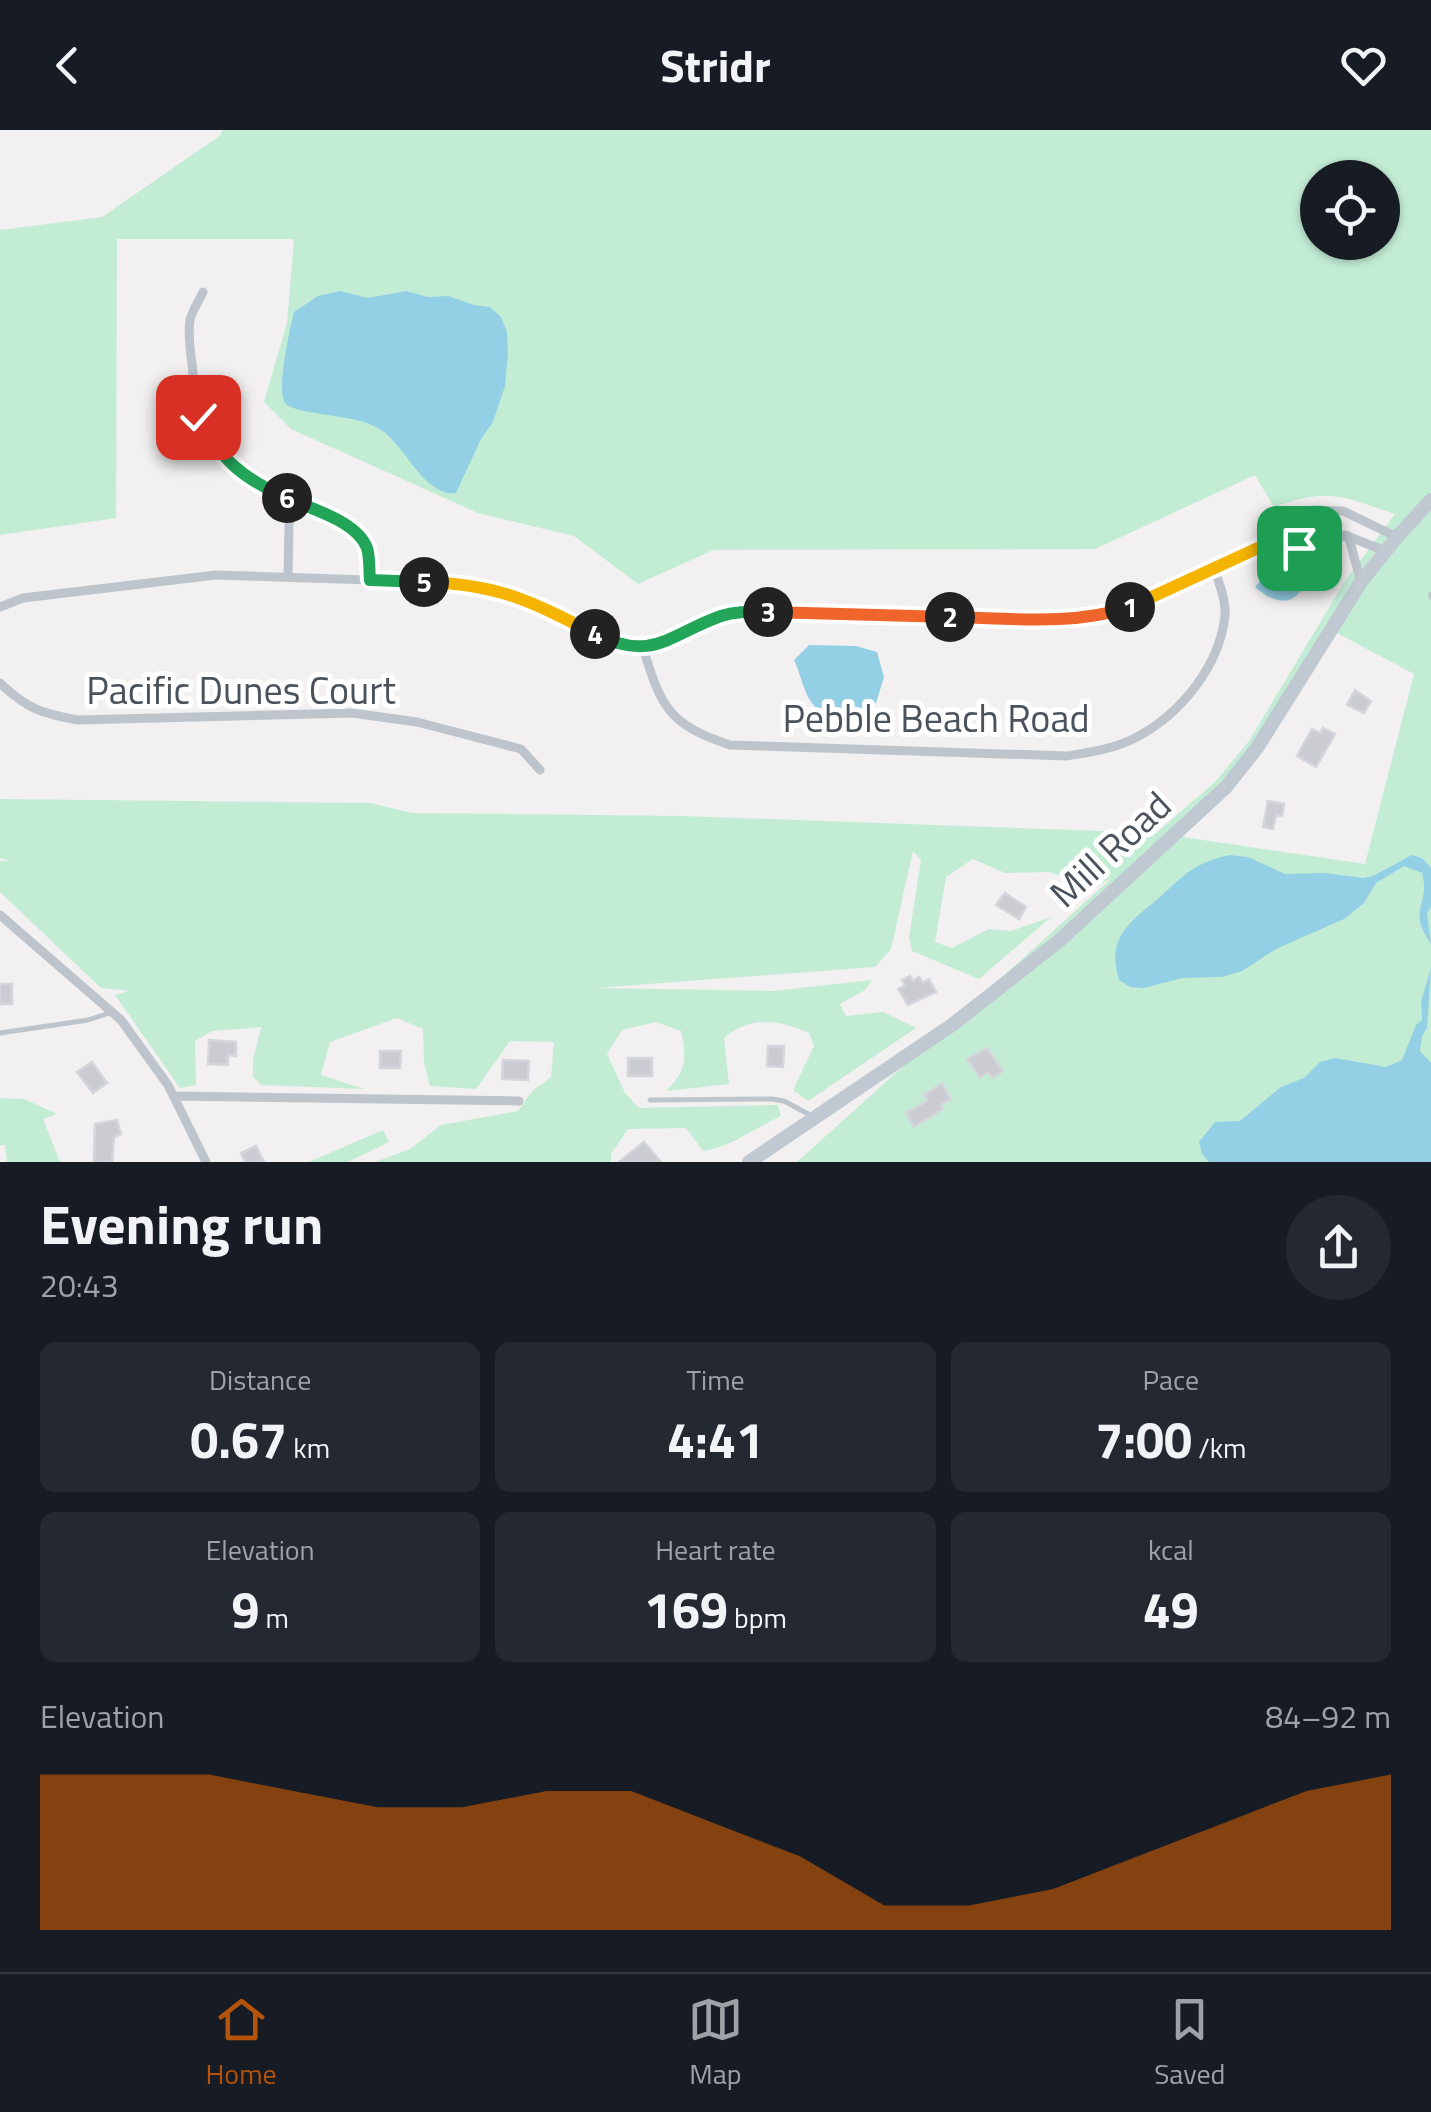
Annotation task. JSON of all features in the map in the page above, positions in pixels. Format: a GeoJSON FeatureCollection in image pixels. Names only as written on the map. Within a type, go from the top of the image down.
{"type":"FeatureCollection","features":[{"type":"Feature","properties":{"kind":"main road","name":"Mill Road"},"geometry":{"type":"LineString","coordinates":[[749,1162],[952,1025],[1060,940],[1226,786],[1257,748],[1361,582],[1431,500]]}},
{"type":"Feature","properties":{"kind":"street"},"geometry":{"type":"LineString","coordinates":[[203,292],[190,320],[198,417],[213,445],[253,483],[356,534],[367,548],[370,580]]}},
{"type":"Feature","properties":{"kind":"street"},"geometry":{"type":"LineString","coordinates":[[288,577],[289,524],[296,502]]}},
{"type":"Feature","properties":{"kind":"street"},"geometry":{"type":"LineString","coordinates":[[0,608],[23,598],[216,575],[464,583],[502,590],[602,638],[644,648],[669,642],[720,616],[742,612],[1060,620],[1110,614],[1150,601],[1258,548],[1290,516],[1313,510],[1343,511],[1396,537]]}},
{"type":"Feature","properties":{"kind":"street"},"geometry":{"type":"LineString","coordinates":[[1258,548],[1299,548],[1328,534],[1342,534],[1385,551]]}},
{"type":"Feature","properties":{"kind":"street"},"geometry":{"type":"LineString","coordinates":[[1342,534],[1348,538],[1361,582]]}},
{"type":"Feature","properties":{"kind":"street","name":"Pebble Beach Road"},"geometry":{"type":"LineString","coordinates":[[644,648],[657,692],[674,717],[697,734],[730,746],[1067,756],[1102,750],[1136,737],[1171,714],[1199,682],[1218,642],[1225,613],[1214,570]]}},
{"type":"Feature","properties":{"kind":"street","name":"Pacific Dunes Court"},"geometry":{"type":"LineString","coordinates":[[0,682],[20,703],[47,715],[78,720],[384,716],[521,749],[540,770]]}},
{"type":"Feature","properties":{"kind":"street"},"geometry":{"type":"LineString","coordinates":[[1134,854],[1152,856]]}},
{"type":"Feature","properties":{"kind":"street"},"geometry":{"type":"LineString","coordinates":[[0,915],[112,1012],[130,1033],[173,1096],[206,1162]]}},
{"type":"Feature","properties":{"kind":"street"},"geometry":{"type":"LineString","coordinates":[[173,1096],[519,1101]]}},
{"type":"Feature","properties":{"kind":"lane"},"geometry":{"type":"LineString","coordinates":[[0,1032],[88,1020],[112,1012]]}},
{"type":"Feature","properties":{"kind":"lane"},"geometry":{"type":"LineString","coordinates":[[650,1100],[772,1099],[792,1104],[813,1117]]}},
{"type":"Feature","properties":{"kind":"green space"},"geometry":{"type":"Polygon","coordinates":[[[222,130],[1431,130],[1431,1162],[797,1162],[1113,877],[1095,888],[1049,872],[1005,873],[973,859],[946,877],[935,942],[952,948],[989,929],[1011,931],[1051,917],[979,979],[912,951],[909,937],[921,860],[913,851],[891,949],[875,967],[596,988],[773,991],[872,980],[865,990],[840,1004],[846,1016],[883,1012],[916,1028],[808,1101],[793,1090],[814,1046],[809,1033],[776,1023],[744,1026],[724,1038],[729,1084],[666,1091],[683,1064],[681,1031],[656,1022],[622,1030],[607,1054],[625,1093],[639,1108],[778,1105],[781,1116],[714,1149],[703,1151],[686,1128],[628,1129],[611,1154],[611,1162],[375,1162],[410,1149],[441,1125],[518,1111],[532,1091],[551,1077],[554,1042],[510,1041],[476,1089],[430,1086],[424,1063],[423,1029],[397,1018],[330,1042],[321,1075],[364,1089],[261,1085],[253,1076],[253,1059],[261,1027],[212,1031],[195,1041],[196,1085],[180,1088],[115,995],[129,991],[101,988],[0,892],[0,861],[10,861],[0,858],[0,799],[370,803],[412,813],[683,816],[1156,833],[1215,782],[1249,741],[1345,581],[1395,514],[1335,496],[1308,497],[1274,507],[1255,475],[1095,549],[713,550],[638,584],[574,536],[478,513],[291,429],[264,402],[287,323],[294,239],[117,239],[116,518],[0,535],[0,230],[102,217],[221,135],[222,130]],[[1337,633],[1183,837],[1365,864],[1414,674],[1337,633]]]}},
{"type":"Feature","properties":{"kind":"green space"},"geometry":{"type":"Polygon","coordinates":[[[0,1098],[24,1099],[57,1114],[43,1119],[60,1162],[7,1162],[5,1145],[0,1145],[0,1098]]]}},
{"type":"Feature","properties":{"kind":"green space"},"geometry":{"type":"Polygon","coordinates":[[[383,1130],[389,1142],[348,1162],[309,1162],[383,1130]]]}},
{"type":"Feature","properties":{"kind":"water"},"geometry":{"type":"Polygon","coordinates":[[[340,291],[368,298],[406,291],[428,297],[448,296],[490,307],[501,317],[507,332],[505,386],[493,422],[456,493],[434,487],[390,437],[370,424],[285,403],[283,373],[294,312],[318,296],[340,291]]]}},
{"type":"Feature","properties":{"kind":"water"},"geometry":{"type":"Polygon","coordinates":[[[1295,574],[1305,580],[1291,599],[1277,600],[1255,587],[1262,579],[1295,574]]]}},
{"type":"Feature","properties":{"kind":"water"},"geometry":{"type":"Polygon","coordinates":[[[809,645],[856,646],[877,652],[884,677],[876,703],[859,710],[816,708],[794,660],[809,645]]]}},
{"type":"Feature","properties":{"kind":"water"},"geometry":{"type":"Polygon","coordinates":[[[1229,855],[1248,857],[1285,874],[1325,873],[1363,878],[1412,855],[1422,858],[1431,868],[1431,907],[1427,913],[1431,944],[1420,922],[1422,873],[1404,866],[1376,883],[1364,903],[1344,919],[1276,949],[1242,971],[1222,977],[1182,978],[1144,988],[1130,987],[1119,980],[1116,951],[1124,930],[1192,870],[1229,855]]]}},
{"type":"Feature","properties":{"kind":"water"},"geometry":{"type":"Polygon","coordinates":[[[1431,968],[1427,1028],[1420,1051],[1431,1063],[1431,1162],[1209,1162],[1202,1154],[1199,1142],[1215,1122],[1240,1121],[1281,1087],[1304,1078],[1320,1062],[1335,1058],[1386,1067],[1402,1060],[1416,1025],[1422,1020],[1421,1001],[1431,968]]]}},
{"type":"Feature","properties":{"kind":"building"},"geometry":{"type":"Polygon","coordinates":[[[1355,690],[1371,701],[1364,713],[1347,705],[1355,690]]]}},
{"type":"Feature","properties":{"kind":"building"},"geometry":{"type":"Polygon","coordinates":[[[1323,728],[1335,734],[1316,767],[1297,756],[1312,729],[1320,733],[1323,728]]]}},
{"type":"Feature","properties":{"kind":"building"},"geometry":{"type":"Polygon","coordinates":[[[1268,801],[1284,804],[1282,816],[1276,815],[1273,829],[1263,827],[1268,801]]]}},
{"type":"Feature","properties":{"kind":"building"},"geometry":{"type":"Polygon","coordinates":[[[1005,893],[1026,907],[1019,919],[996,905],[1005,893]]]}},
{"type":"Feature","properties":{"kind":"building"},"geometry":{"type":"Polygon","coordinates":[[[910,976],[913,981],[919,977],[923,983],[929,979],[936,992],[908,1005],[898,989],[905,985],[902,980],[910,976]]]}},
{"type":"Feature","properties":{"kind":"building"},"geometry":{"type":"Polygon","coordinates":[[[0,984],[12,984],[12,1004],[0,1004],[0,984]]]}},
{"type":"Feature","properties":{"kind":"building"},"geometry":{"type":"Polygon","coordinates":[[[209,1040],[236,1042],[236,1056],[228,1055],[228,1065],[208,1064],[209,1040]]]}},
{"type":"Feature","properties":{"kind":"building"},"geometry":{"type":"Polygon","coordinates":[[[768,1046],[784,1046],[783,1067],[767,1066],[768,1046]]]}},
{"type":"Feature","properties":{"kind":"building"},"geometry":{"type":"Polygon","coordinates":[[[987,1048],[1003,1071],[993,1078],[988,1072],[980,1078],[967,1059],[987,1048]]]}},
{"type":"Feature","properties":{"kind":"building"},"geometry":{"type":"Polygon","coordinates":[[[380,1051],[401,1051],[400,1068],[380,1068],[380,1051]]]}},
{"type":"Feature","properties":{"kind":"building"},"geometry":{"type":"Polygon","coordinates":[[[628,1058],[652,1058],[652,1076],[628,1076],[628,1058]]]}},
{"type":"Feature","properties":{"kind":"building"},"geometry":{"type":"Polygon","coordinates":[[[503,1060],[529,1061],[528,1080],[502,1079],[503,1060]]]}},
{"type":"Feature","properties":{"kind":"building"},"geometry":{"type":"Polygon","coordinates":[[[92,1062],[107,1083],[93,1093],[77,1072],[92,1062]]]}},
{"type":"Feature","properties":{"kind":"building"},"geometry":{"type":"Polygon","coordinates":[[[942,1083],[951,1099],[941,1105],[943,1109],[914,1127],[906,1113],[927,1101],[924,1095],[942,1083]]]}},
{"type":"Feature","properties":{"kind":"building"},"geometry":{"type":"Polygon","coordinates":[[[117,1120],[121,1134],[114,1137],[112,1162],[94,1162],[95,1124],[117,1120]]]}},
{"type":"Feature","properties":{"kind":"building"},"geometry":{"type":"Polygon","coordinates":[[[644,1142],[661,1162],[619,1162],[644,1142]]]}},
{"type":"Feature","properties":{"kind":"building"},"geometry":{"type":"Polygon","coordinates":[[[256,1146],[264,1162],[245,1162],[241,1153],[256,1146]]]}},
{"type":"Feature","properties":{"kind":"route"},"geometry":{"type":"LineString","coordinates":[[198,417],[213,445],[234,469],[253,483],[340,522],[356,534],[367,548],[370,580],[464,583],[502,590],[602,638],[644,648],[669,642],[720,616],[742,612],[1060,620],[1110,614],[1150,601],[1258,548],[1299,548]]}}]}
